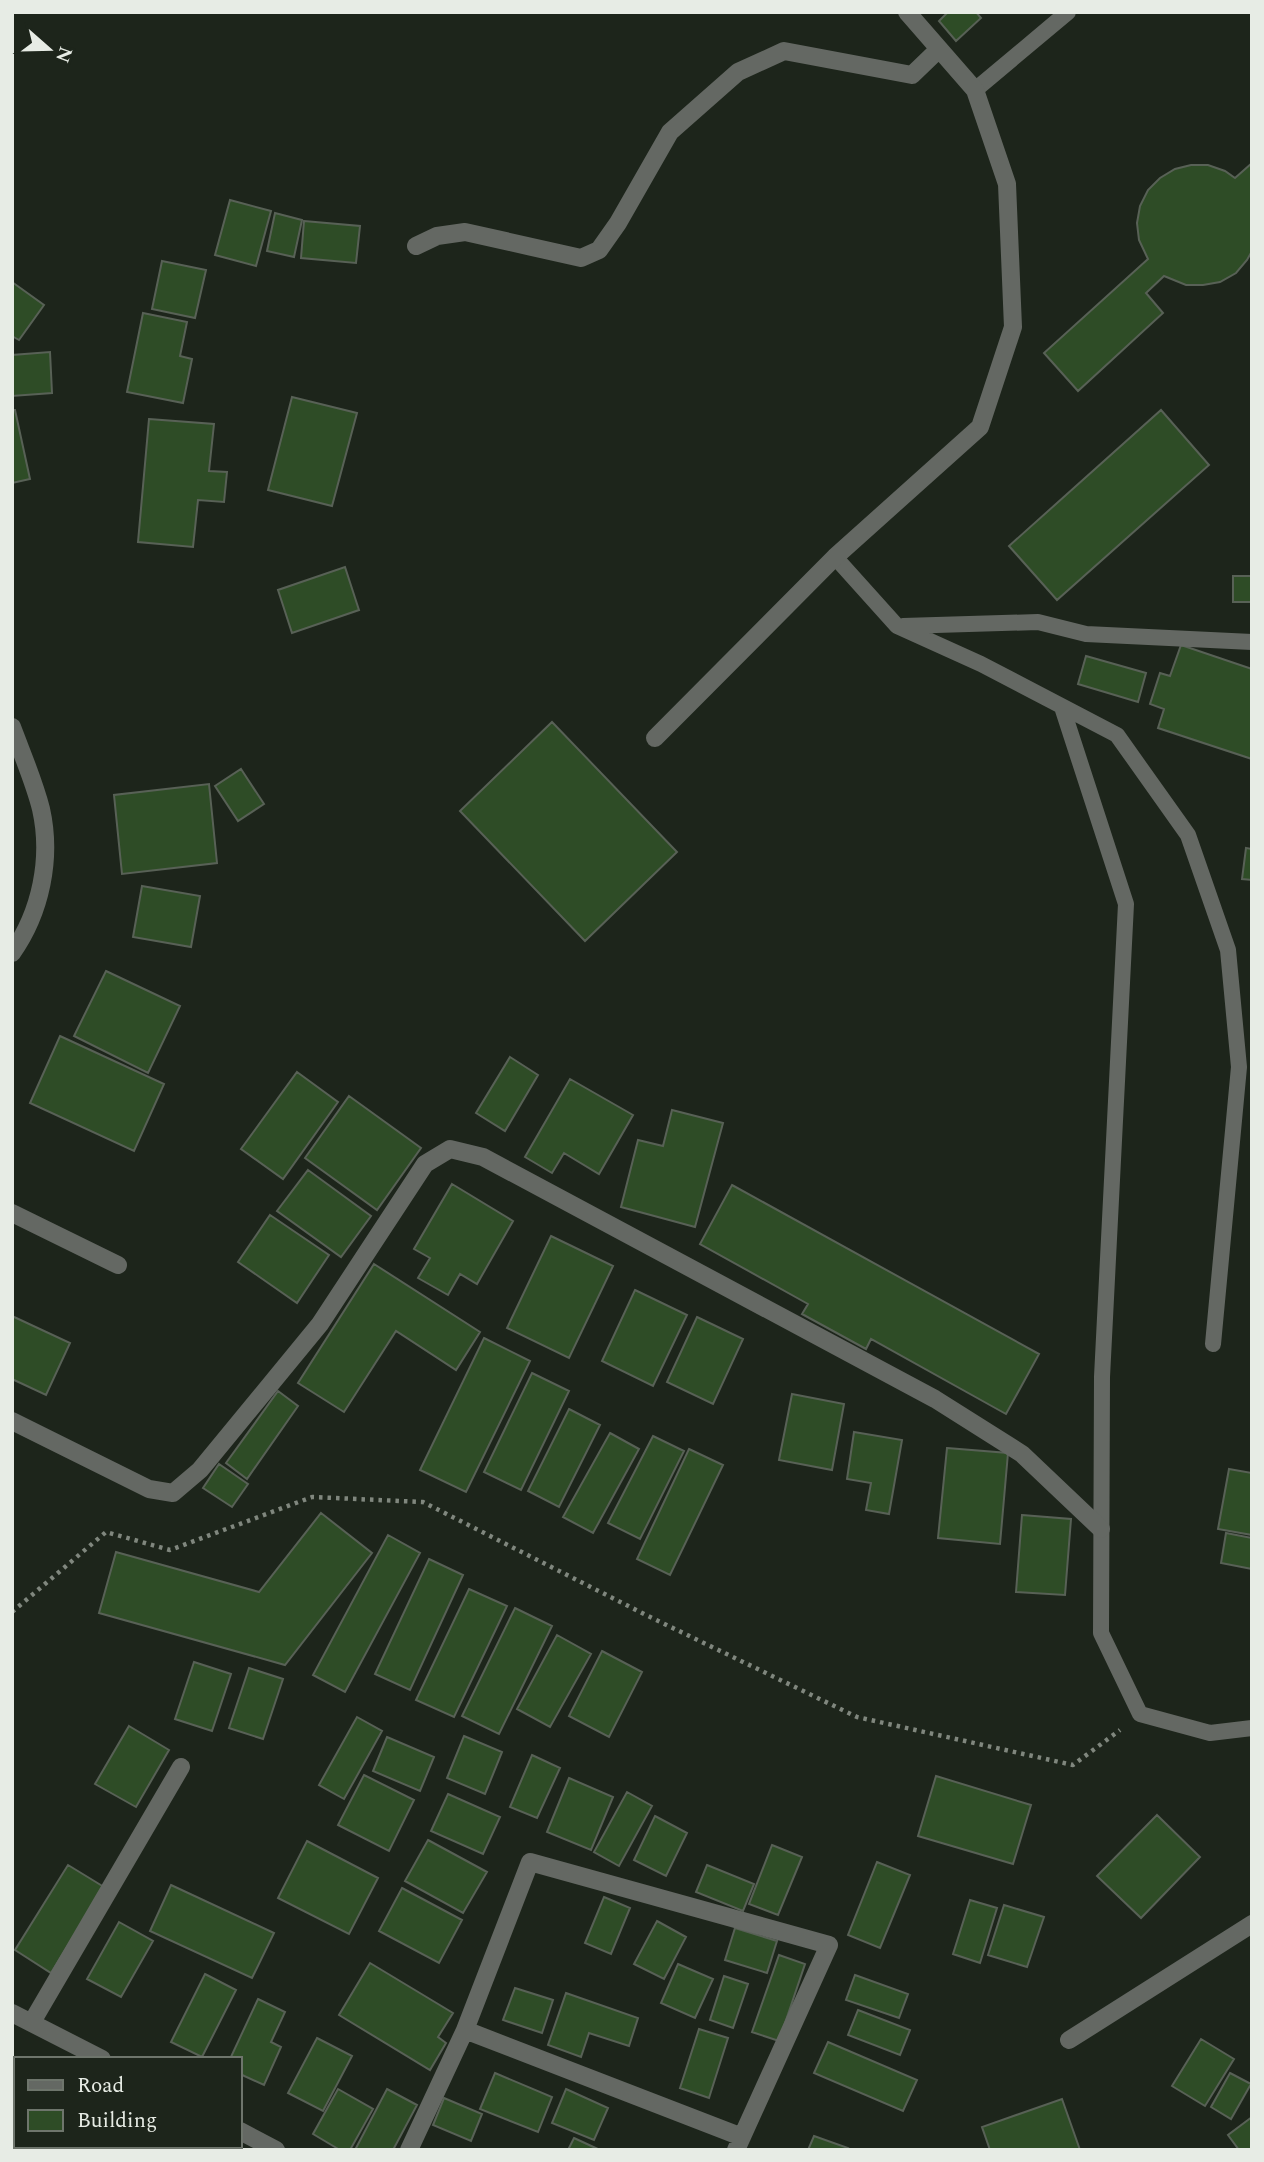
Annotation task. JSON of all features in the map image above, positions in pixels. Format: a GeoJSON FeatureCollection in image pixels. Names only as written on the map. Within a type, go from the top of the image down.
{"type":"FeatureCollection","features":[{"type":"Feature","properties":{"kind":"street"},"geometry":{"type":"LineString","coordinates":[[655,738],[835,557],[979,427],[1013,327],[1007,184],[975,90],[907,12]]}},
{"type":"Feature","properties":{"kind":"street"},"geometry":{"type":"LineString","coordinates":[[416,246],[437,236],[465,232],[581,258],[599,250],[618,223],[670,132],[738,72],[784,51],[912,75],[939,49]]}},
{"type":"Feature","properties":{"kind":"street"},"geometry":{"type":"LineString","coordinates":[[12,727],[41,808],[45,839],[43,883],[23,938],[12,953]]}},
{"type":"Feature","properties":{"kind":"street"},"geometry":{"type":"LineString","coordinates":[[12,1421],[149,1489],[173,1493],[200,1470],[320,1324],[425,1164],[450,1149],[484,1157],[935,1398],[1022,1454],[1101,1529]]}},
{"type":"Feature","properties":{"kind":"street"},"geometry":{"type":"LineString","coordinates":[[12,1213],[118,1265]]}},
{"type":"Feature","properties":{"kind":"street"},"geometry":{"type":"LineString","coordinates":[[32,2022],[181,1767]]}},
{"type":"Feature","properties":{"kind":"street"},"geometry":{"type":"LineString","coordinates":[[409,2150],[465,2029],[530,1862],[829,1945],[739,2143],[465,2029]]}},
{"type":"Feature","properties":{"kind":"street"},"geometry":{"type":"LineString","coordinates":[[1069,2040],[1252,1924]]}},
{"type":"Feature","properties":{"kind":"street"},"geometry":{"type":"LineString","coordinates":[[12,2013],[98,2057]]}},
{"type":"Feature","properties":{"kind":"street"},"geometry":{"type":"LineString","coordinates":[[242,2132],[276,2150]]}},
{"type":"Feature","properties":{"kind":"lane"},"geometry":{"type":"LineString","coordinates":[[975,90],[1068,12]]}},
{"type":"Feature","properties":{"kind":"lane"},"geometry":{"type":"LineString","coordinates":[[835,557],[897,626],[981,664],[1117,735],[1188,835],[1228,950],[1239,1067],[1213,1344]]}},
{"type":"Feature","properties":{"kind":"lane"},"geometry":{"type":"LineString","coordinates":[[897,626],[1038,622],[1086,634],[1252,642]]}},
{"type":"Feature","properties":{"kind":"lane"},"geometry":{"type":"LineString","coordinates":[[1062,707],[1126,904],[1102,1377],[1101,1633],[1140,1714],[1210,1733],[1252,1728]]}},
{"type":"Feature","properties":{"kind":"path"},"geometry":{"type":"LineString","coordinates":[[12,1612],[106,1532],[170,1550],[312,1497],[423,1502],[648,1616],[857,1717],[1073,1765],[1140,1714]]}},
{"type":"Feature","properties":{"kind":"building"},"geometry":{"type":"Polygon","coordinates":[[[948,12],[976,12],[981,18],[956,41],[939,21],[948,12]]]}},
{"type":"Feature","properties":{"kind":"building"},"geometry":{"type":"Polygon","coordinates":[[[1252,163],[1252,251],[1247,260],[1236,273],[1220,282],[1186,285],[1164,276],[1146,293],[1163,313],[1078,391],[1044,353],[1148,259],[1139,240],[1137,223],[1140,206],[1148,190],[1160,178],[1175,169],[1208,165],[1235,178],[1252,163]]]}},
{"type":"Feature","properties":{"kind":"building"},"geometry":{"type":"Polygon","coordinates":[[[230,200],[271,211],[256,266],[215,255],[230,200]]]}},
{"type":"Feature","properties":{"kind":"building"},"geometry":{"type":"Polygon","coordinates":[[[275,213],[302,220],[294,257],[267,251],[275,213]]]}},
{"type":"Feature","properties":{"kind":"building"},"geometry":{"type":"Polygon","coordinates":[[[304,221],[360,226],[356,263],[301,258],[304,221]]]}},
{"type":"Feature","properties":{"kind":"building"},"geometry":{"type":"Polygon","coordinates":[[[162,261],[206,270],[195,318],[152,309],[162,261]]]}},
{"type":"Feature","properties":{"kind":"building"},"geometry":{"type":"Polygon","coordinates":[[[12,282],[44,305],[19,340],[12,336],[12,282]]]}},
{"type":"Feature","properties":{"kind":"building"},"geometry":{"type":"Polygon","coordinates":[[[143,313],[187,322],[180,356],[192,359],[183,403],[127,392],[143,313]]]}},
{"type":"Feature","properties":{"kind":"building"},"geometry":{"type":"Polygon","coordinates":[[[50,352],[52,393],[12,396],[12,355],[50,352]]]}},
{"type":"Feature","properties":{"kind":"building"},"geometry":{"type":"Polygon","coordinates":[[[292,397],[357,413],[332,506],[268,490],[292,397]]]}},
{"type":"Feature","properties":{"kind":"building"},"geometry":{"type":"Polygon","coordinates":[[[12,410],[15,410],[30,479],[12,483],[12,410]]]}},
{"type":"Feature","properties":{"kind":"building"},"geometry":{"type":"Polygon","coordinates":[[[1161,410],[1209,465],[1057,600],[1009,546],[1161,410]]]}},
{"type":"Feature","properties":{"kind":"building"},"geometry":{"type":"Polygon","coordinates":[[[149,419],[214,424],[209,471],[227,472],[224,502],[198,500],[193,547],[138,542],[149,419]]]}},
{"type":"Feature","properties":{"kind":"building"},"geometry":{"type":"Polygon","coordinates":[[[345,567],[359,610],[292,633],[278,590],[345,567]]]}},
{"type":"Feature","properties":{"kind":"building"},"geometry":{"type":"Polygon","coordinates":[[[1233,576],[1251,576],[1251,602],[1233,602],[1233,576]]]}},
{"type":"Feature","properties":{"kind":"building"},"geometry":{"type":"Polygon","coordinates":[[[1181,645],[1252,669],[1252,759],[1158,728],[1164,709],[1150,704],[1160,673],[1170,676],[1181,645]]]}},
{"type":"Feature","properties":{"kind":"building"},"geometry":{"type":"Polygon","coordinates":[[[1086,656],[1146,673],[1138,702],[1078,684],[1086,656]]]}},
{"type":"Feature","properties":{"kind":"building"},"geometry":{"type":"Polygon","coordinates":[[[552,722],[677,852],[585,941],[460,811],[552,722]]]}},
{"type":"Feature","properties":{"kind":"building"},"geometry":{"type":"Polygon","coordinates":[[[241,769],[264,804],[238,821],[215,786],[241,769]]]}},
{"type":"Feature","properties":{"kind":"building"},"geometry":{"type":"Polygon","coordinates":[[[209,784],[217,863],[122,874],[114,795],[209,784]]]}},
{"type":"Feature","properties":{"kind":"building"},"geometry":{"type":"Polygon","coordinates":[[[1246,848],[1252,849],[1252,880],[1242,879],[1246,848]]]}},
{"type":"Feature","properties":{"kind":"building"},"geometry":{"type":"Polygon","coordinates":[[[142,886],[200,896],[191,947],[133,937],[142,886]]]}},
{"type":"Feature","properties":{"kind":"building"},"geometry":{"type":"Polygon","coordinates":[[[106,971],[180,1006],[148,1073],[74,1036],[106,971]]]}},
{"type":"Feature","properties":{"kind":"building"},"geometry":{"type":"Polygon","coordinates":[[[60,1036],[164,1084],[134,1151],[30,1103],[60,1036]]]}},
{"type":"Feature","properties":{"kind":"building"},"geometry":{"type":"Polygon","coordinates":[[[510,1057],[538,1075],[505,1131],[476,1113],[510,1057]]]}},
{"type":"Feature","properties":{"kind":"building"},"geometry":{"type":"Polygon","coordinates":[[[297,1072],[338,1102],[283,1179],[241,1149],[297,1072]]]}},
{"type":"Feature","properties":{"kind":"building"},"geometry":{"type":"Polygon","coordinates":[[[570,1079],[633,1115],[599,1174],[564,1153],[552,1173],[525,1157],[570,1079]]]}},
{"type":"Feature","properties":{"kind":"building"},"geometry":{"type":"Polygon","coordinates":[[[349,1096],[421,1148],[377,1210],[305,1158],[349,1096]]]}},
{"type":"Feature","properties":{"kind":"building"},"geometry":{"type":"Polygon","coordinates":[[[672,1110],[723,1123],[695,1227],[621,1207],[638,1140],[663,1146],[672,1110]]]}},
{"type":"Feature","properties":{"kind":"building"},"geometry":{"type":"Polygon","coordinates":[[[308,1170],[371,1216],[341,1257],[277,1211],[308,1170]]]}},
{"type":"Feature","properties":{"kind":"building"},"geometry":{"type":"Polygon","coordinates":[[[452,1184],[513,1221],[477,1284],[460,1274],[448,1295],[418,1278],[430,1258],[414,1249],[452,1184]]]}},
{"type":"Feature","properties":{"kind":"building"},"geometry":{"type":"Polygon","coordinates":[[[732,1185],[1039,1354],[1006,1414],[871,1339],[866,1349],[802,1314],[808,1304],[700,1244],[732,1185]]]}},
{"type":"Feature","properties":{"kind":"building"},"geometry":{"type":"Polygon","coordinates":[[[270,1215],[329,1255],[297,1303],[238,1262],[270,1215]]]}},
{"type":"Feature","properties":{"kind":"building"},"geometry":{"type":"Polygon","coordinates":[[[551,1236],[613,1266],[569,1358],[507,1328],[551,1236]]]}},
{"type":"Feature","properties":{"kind":"building"},"geometry":{"type":"Polygon","coordinates":[[[374,1264],[480,1332],[456,1370],[396,1331],[344,1412],[298,1383],[374,1264]]]}},
{"type":"Feature","properties":{"kind":"building"},"geometry":{"type":"Polygon","coordinates":[[[635,1290],[687,1315],[653,1386],[602,1361],[635,1290]]]}},
{"type":"Feature","properties":{"kind":"building"},"geometry":{"type":"Polygon","coordinates":[[[12,1316],[70,1343],[46,1395],[12,1379],[12,1316]]]}},
{"type":"Feature","properties":{"kind":"building"},"geometry":{"type":"Polygon","coordinates":[[[697,1317],[743,1339],[713,1404],[667,1382],[697,1317]]]}},
{"type":"Feature","properties":{"kind":"building"},"geometry":{"type":"Polygon","coordinates":[[[484,1338],[530,1361],[466,1492],[420,1470],[484,1338]]]}},
{"type":"Feature","properties":{"kind":"building"},"geometry":{"type":"Polygon","coordinates":[[[532,1373],[569,1391],[521,1490],[484,1472],[532,1373]]]}},
{"type":"Feature","properties":{"kind":"building"},"geometry":{"type":"Polygon","coordinates":[[[278,1391],[298,1406],[247,1479],[226,1463],[278,1391]]]}},
{"type":"Feature","properties":{"kind":"building"},"geometry":{"type":"Polygon","coordinates":[[[792,1394],[844,1404],[832,1470],[779,1460],[792,1394]]]}},
{"type":"Feature","properties":{"kind":"building"},"geometry":{"type":"Polygon","coordinates":[[[569,1409],[600,1425],[559,1507],[528,1491],[569,1409]]]}},
{"type":"Feature","properties":{"kind":"building"},"geometry":{"type":"Polygon","coordinates":[[[854,1432],[902,1440],[889,1514],[866,1510],[871,1483],[847,1479],[854,1432]]]}},
{"type":"Feature","properties":{"kind":"building"},"geometry":{"type":"Polygon","coordinates":[[[610,1433],[639,1449],[593,1533],[563,1517],[610,1433]]]}},
{"type":"Feature","properties":{"kind":"building"},"geometry":{"type":"Polygon","coordinates":[[[653,1436],[684,1451],[640,1539],[608,1523],[653,1436]]]}},
{"type":"Feature","properties":{"kind":"building"},"geometry":{"type":"Polygon","coordinates":[[[947,1448],[1008,1453],[1000,1544],[938,1538],[947,1448]]]}},
{"type":"Feature","properties":{"kind":"building"},"geometry":{"type":"Polygon","coordinates":[[[689,1449],[723,1465],[670,1575],[637,1559],[689,1449]]]}},
{"type":"Feature","properties":{"kind":"building"},"geometry":{"type":"Polygon","coordinates":[[[219,1464],[248,1484],[232,1507],[203,1488],[219,1464]]]}},
{"type":"Feature","properties":{"kind":"building"},"geometry":{"type":"Polygon","coordinates":[[[1229,1469],[1252,1473],[1252,1535],[1218,1529],[1229,1469]]]}},
{"type":"Feature","properties":{"kind":"building"},"geometry":{"type":"Polygon","coordinates":[[[321,1513],[372,1553],[285,1665],[99,1613],[116,1552],[259,1592],[321,1513]]]}},
{"type":"Feature","properties":{"kind":"building"},"geometry":{"type":"Polygon","coordinates":[[[1022,1515],[1071,1519],[1065,1595],[1016,1592],[1022,1515]]]}},
{"type":"Feature","properties":{"kind":"building"},"geometry":{"type":"Polygon","coordinates":[[[1226,1533],[1252,1538],[1252,1569],[1221,1563],[1226,1533]]]}},
{"type":"Feature","properties":{"kind":"building"},"geometry":{"type":"Polygon","coordinates":[[[388,1535],[420,1553],[345,1692],[313,1675],[388,1535]]]}},
{"type":"Feature","properties":{"kind":"building"},"geometry":{"type":"Polygon","coordinates":[[[429,1559],[463,1575],[410,1690],[375,1674],[429,1559]]]}},
{"type":"Feature","properties":{"kind":"building"},"geometry":{"type":"Polygon","coordinates":[[[469,1589],[507,1606],[454,1717],[416,1700],[469,1589]]]}},
{"type":"Feature","properties":{"kind":"building"},"geometry":{"type":"Polygon","coordinates":[[[515,1608],[552,1626],[499,1734],[462,1716],[515,1608]]]}},
{"type":"Feature","properties":{"kind":"building"},"geometry":{"type":"Polygon","coordinates":[[[557,1635],[591,1654],[550,1727],[517,1709],[557,1635]]]}},
{"type":"Feature","properties":{"kind":"building"},"geometry":{"type":"Polygon","coordinates":[[[602,1651],[642,1672],[609,1737],[569,1716],[602,1651]]]}},
{"type":"Feature","properties":{"kind":"building"},"geometry":{"type":"Polygon","coordinates":[[[194,1662],[231,1674],[212,1731],[175,1719],[194,1662]]]}},
{"type":"Feature","properties":{"kind":"building"},"geometry":{"type":"Polygon","coordinates":[[[249,1668],[283,1679],[263,1739],[229,1728],[249,1668]]]}},
{"type":"Feature","properties":{"kind":"building"},"geometry":{"type":"Polygon","coordinates":[[[357,1717],[382,1731],[344,1799],[319,1785],[357,1717]]]}},
{"type":"Feature","properties":{"kind":"building"},"geometry":{"type":"Polygon","coordinates":[[[129,1726],[169,1750],[136,1807],[95,1784],[129,1726]]]}},
{"type":"Feature","properties":{"kind":"building"},"geometry":{"type":"Polygon","coordinates":[[[464,1736],[502,1752],[485,1794],[447,1778],[464,1736]]]}},
{"type":"Feature","properties":{"kind":"building"},"geometry":{"type":"Polygon","coordinates":[[[387,1737],[434,1757],[420,1791],[373,1771],[387,1737]]]}},
{"type":"Feature","properties":{"kind":"building"},"geometry":{"type":"Polygon","coordinates":[[[532,1755],[560,1768],[537,1818],[510,1807],[532,1755]]]}},
{"type":"Feature","properties":{"kind":"building"},"geometry":{"type":"Polygon","coordinates":[[[364,1775],[414,1800],[389,1851],[338,1825],[364,1775]]]}},
{"type":"Feature","properties":{"kind":"building"},"geometry":{"type":"Polygon","coordinates":[[[936,1776],[1031,1805],[1013,1864],[918,1836],[936,1776]]]}},
{"type":"Feature","properties":{"kind":"building"},"geometry":{"type":"Polygon","coordinates":[[[569,1778],[613,1797],[591,1850],[547,1832],[569,1778]]]}},
{"type":"Feature","properties":{"kind":"building"},"geometry":{"type":"Polygon","coordinates":[[[627,1792],[652,1806],[619,1866],[594,1852],[627,1792]]]}},
{"type":"Feature","properties":{"kind":"building"},"geometry":{"type":"Polygon","coordinates":[[[448,1794],[500,1817],[483,1854],[431,1831],[448,1794]]]}},
{"type":"Feature","properties":{"kind":"building"},"geometry":{"type":"Polygon","coordinates":[[[1157,1815],[1200,1857],[1141,1918],[1097,1876],[1157,1815]]]}},
{"type":"Feature","properties":{"kind":"building"},"geometry":{"type":"Polygon","coordinates":[[[655,1816],[687,1833],[666,1876],[634,1860],[655,1816]]]}},
{"type":"Feature","properties":{"kind":"building"},"geometry":{"type":"Polygon","coordinates":[[[428,1840],[487,1872],[463,1913],[405,1881],[428,1840]]]}},
{"type":"Feature","properties":{"kind":"building"},"geometry":{"type":"Polygon","coordinates":[[[307,1841],[378,1878],[349,1934],[278,1898],[307,1841]]]}},
{"type":"Feature","properties":{"kind":"building"},"geometry":{"type":"Polygon","coordinates":[[[772,1845],[802,1857],[778,1915],[749,1904],[772,1845]]]}},
{"type":"Feature","properties":{"kind":"building"},"geometry":{"type":"Polygon","coordinates":[[[877,1862],[910,1875],[880,1948],[848,1935],[877,1862]]]}},
{"type":"Feature","properties":{"kind":"building"},"geometry":{"type":"Polygon","coordinates":[[[68,1865],[104,1887],[51,1973],[15,1950],[68,1865]]]}},
{"type":"Feature","properties":{"kind":"building"},"geometry":{"type":"Polygon","coordinates":[[[707,1865],[754,1884],[743,1911],[696,1892],[707,1865]]]}},
{"type":"Feature","properties":{"kind":"building"},"geometry":{"type":"Polygon","coordinates":[[[171,1885],[274,1933],[252,1978],[150,1931],[171,1885]]]}},
{"type":"Feature","properties":{"kind":"building"},"geometry":{"type":"Polygon","coordinates":[[[402,1888],[462,1920],[439,1963],[379,1931],[402,1888]]]}},
{"type":"Feature","properties":{"kind":"building"},"geometry":{"type":"Polygon","coordinates":[[[604,1897],[630,1908],[611,1954],[585,1943],[604,1897]]]}},
{"type":"Feature","properties":{"kind":"building"},"geometry":{"type":"Polygon","coordinates":[[[970,1900],[997,1908],[980,1963],[953,1954],[970,1900]]]}},
{"type":"Feature","properties":{"kind":"building"},"geometry":{"type":"Polygon","coordinates":[[[1004,1905],[1044,1917],[1027,1967],[988,1955],[1004,1905]]]}},
{"type":"Feature","properties":{"kind":"building"},"geometry":{"type":"Polygon","coordinates":[[[657,1921],[686,1937],[664,1979],[634,1964],[657,1921]]]}},
{"type":"Feature","properties":{"kind":"building"},"geometry":{"type":"Polygon","coordinates":[[[119,1922],[153,1941],[121,1997],[87,1979],[119,1922]]]}},
{"type":"Feature","properties":{"kind":"building"},"geometry":{"type":"Polygon","coordinates":[[[735,1928],[777,1941],[767,1973],[725,1960],[735,1928]]]}},
{"type":"Feature","properties":{"kind":"building"},"geometry":{"type":"Polygon","coordinates":[[[779,1955],[805,1964],[779,2041],[752,2032],[779,1955]]]}},
{"type":"Feature","properties":{"kind":"building"},"geometry":{"type":"Polygon","coordinates":[[[370,1963],[453,2013],[438,2037],[446,2043],[430,2070],[339,2015],[370,1963]]]}},
{"type":"Feature","properties":{"kind":"building"},"geometry":{"type":"Polygon","coordinates":[[[678,1964],[713,1979],[695,2018],[661,2003],[678,1964]]]}},
{"type":"Feature","properties":{"kind":"building"},"geometry":{"type":"Polygon","coordinates":[[[205,1974],[236,1990],[202,2057],[171,2042],[205,1974]]]}},
{"type":"Feature","properties":{"kind":"building"},"geometry":{"type":"Polygon","coordinates":[[[855,1975],[908,1994],[899,2018],[846,2000],[855,1975]]]}},
{"type":"Feature","properties":{"kind":"building"},"geometry":{"type":"Polygon","coordinates":[[[724,1976],[748,1984],[733,2028],[710,2020],[724,1976]]]}},
{"type":"Feature","properties":{"kind":"building"},"geometry":{"type":"Polygon","coordinates":[[[515,1988],[553,2000],[542,2033],[503,2020],[515,1988]]]}},
{"type":"Feature","properties":{"kind":"building"},"geometry":{"type":"Polygon","coordinates":[[[566,1993],[638,2018],[629,2046],[589,2033],[581,2057],[548,2045],[566,1993]]]}},
{"type":"Feature","properties":{"kind":"building"},"geometry":{"type":"Polygon","coordinates":[[[258,1999],[285,2012],[271,2042],[281,2047],[264,2085],[242,2075],[242,2057],[231,2057],[258,1999]]]}},
{"type":"Feature","properties":{"kind":"building"},"geometry":{"type":"Polygon","coordinates":[[[858,2010],[910,2030],[900,2055],[848,2035],[858,2010]]]}},
{"type":"Feature","properties":{"kind":"building"},"geometry":{"type":"Polygon","coordinates":[[[699,2029],[728,2038],[709,2098],[680,2088],[699,2029]]]}},
{"type":"Feature","properties":{"kind":"building"},"geometry":{"type":"Polygon","coordinates":[[[317,2038],[352,2056],[323,2111],[288,2093],[317,2038]]]}},
{"type":"Feature","properties":{"kind":"building"},"geometry":{"type":"Polygon","coordinates":[[[1201,2039],[1234,2059],[1205,2106],[1172,2086],[1201,2039]]]}},
{"type":"Feature","properties":{"kind":"building"},"geometry":{"type":"Polygon","coordinates":[[[828,2042],[917,2080],[903,2111],[814,2073],[828,2042]]]}},
{"type":"Feature","properties":{"kind":"building"},"geometry":{"type":"Polygon","coordinates":[[[495,2073],[552,2097],[538,2132],[480,2109],[495,2073]]]}},
{"type":"Feature","properties":{"kind":"building"},"geometry":{"type":"Polygon","coordinates":[[[1230,2073],[1251,2084],[1231,2119],[1211,2107],[1230,2073]]]}},
{"type":"Feature","properties":{"kind":"building"},"geometry":{"type":"Polygon","coordinates":[[[338,2089],[373,2109],[350,2150],[340,2150],[313,2134],[338,2089]]]}},
{"type":"Feature","properties":{"kind":"building"},"geometry":{"type":"Polygon","coordinates":[[[387,2089],[417,2105],[393,2150],[355,2150],[387,2089]]]}},
{"type":"Feature","properties":{"kind":"building"},"geometry":{"type":"Polygon","coordinates":[[[566,2089],[608,2108],[594,2140],[552,2123],[566,2089]]]}},
{"type":"Feature","properties":{"kind":"building"},"geometry":{"type":"Polygon","coordinates":[[[444,2098],[482,2114],[471,2141],[433,2125],[444,2098]]]}},
{"type":"Feature","properties":{"kind":"building"},"geometry":{"type":"Polygon","coordinates":[[[1062,2099],[1080,2150],[990,2150],[982,2127],[1062,2099]]]}},
{"type":"Feature","properties":{"kind":"building"},"geometry":{"type":"Polygon","coordinates":[[[1252,2117],[1252,2150],[1239,2150],[1228,2135],[1252,2117]]]}},
{"type":"Feature","properties":{"kind":"building"},"geometry":{"type":"Polygon","coordinates":[[[814,2136],[848,2148],[808,2150],[814,2136]]]}},
{"type":"Feature","properties":{"kind":"building"},"geometry":{"type":"Polygon","coordinates":[[[574,2138],[600,2150],[568,2150],[574,2138]]]}},
{"type":"Feature","properties":{"kind":"building"},"geometry":{"type":"Polygon","coordinates":[[[25,2148],[62,2148],[61,2150],[24,2150],[25,2148]]]}},
{"type":"Feature","properties":{"kind":"building"},"geometry":{"type":"Polygon","coordinates":[[[72,2148],[127,2148],[126,2150],[72,2148]]]}}]}
